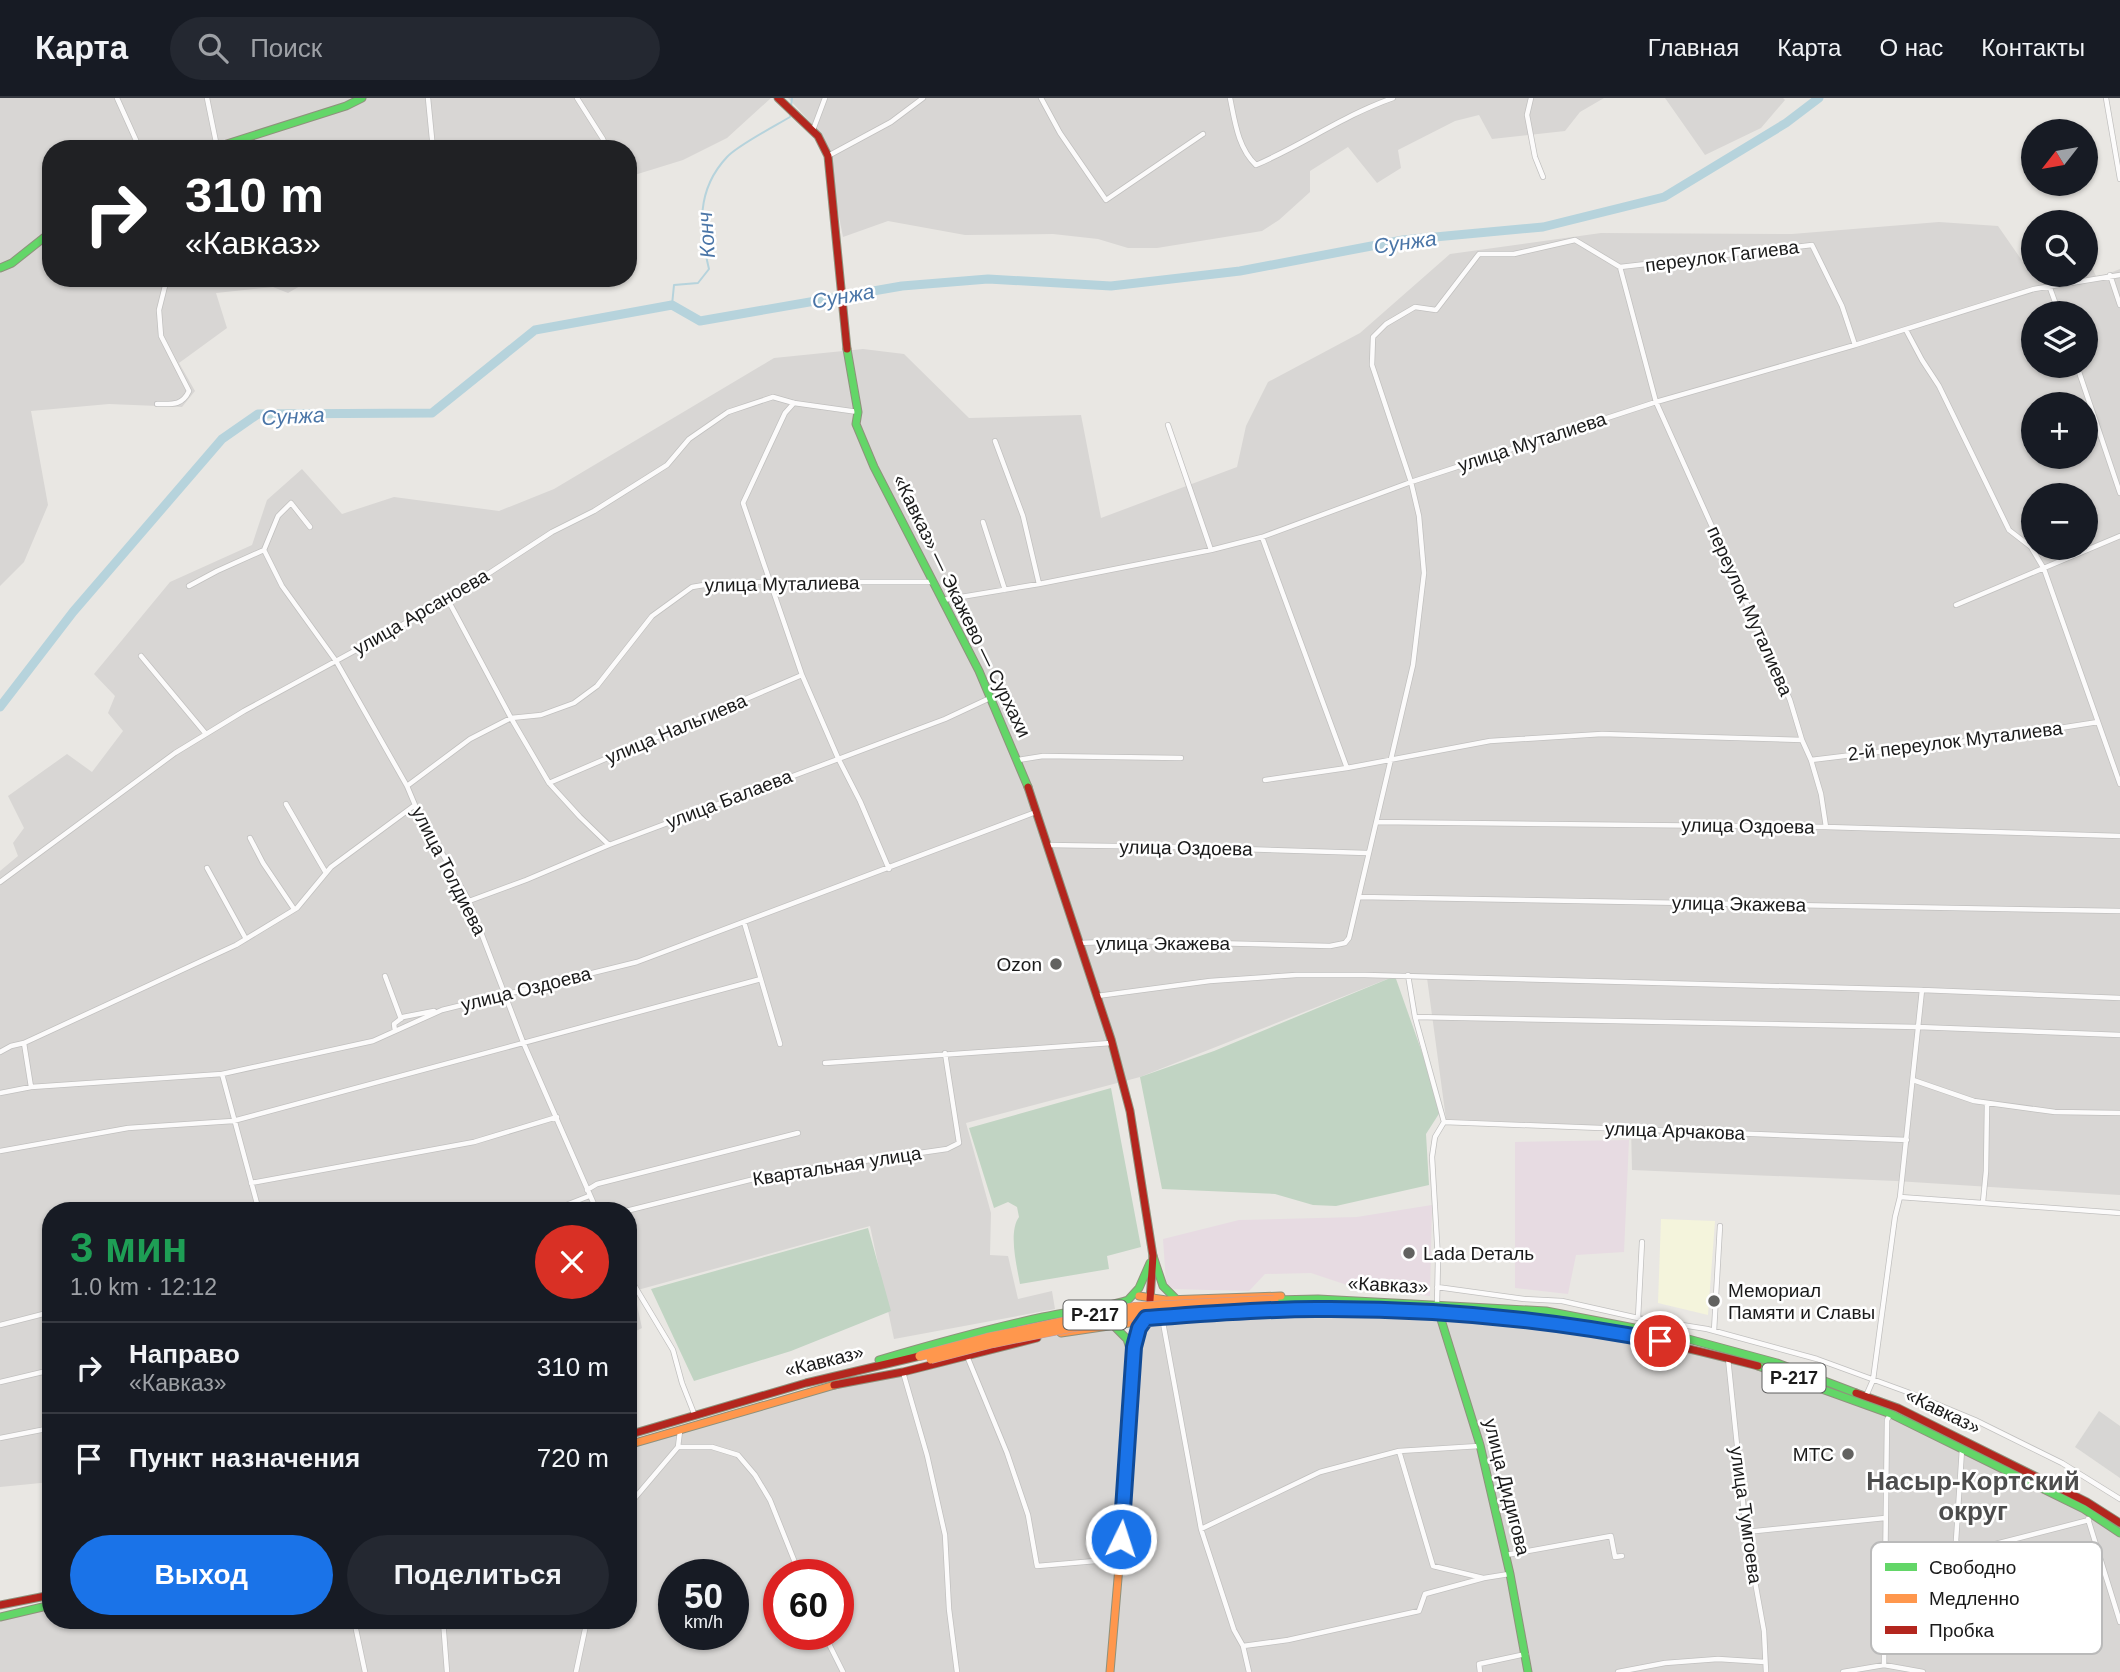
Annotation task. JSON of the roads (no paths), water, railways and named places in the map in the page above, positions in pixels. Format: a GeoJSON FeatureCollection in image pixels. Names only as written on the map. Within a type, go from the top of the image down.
{"type":"FeatureCollection","features":[{"type":"Feature","properties":{"kind":"main road"},"geometry":{"type":"LineString","coordinates":[[239,140],[346,106],[362,98]]}},
{"type":"Feature","properties":{"kind":"main road"},"geometry":{"type":"LineString","coordinates":[[780,100],[813,130],[828,156]]}},
{"type":"Feature","properties":{"kind":"main road","name":"«Кавказ» — Экажево — Сурхахи"},"geometry":{"type":"LineString","coordinates":[[828,156],[844,332],[858,412],[856,424],[874,467],[934,582],[1018,761],[1112,1043],[1130,1111],[1153,1256]]}},
{"type":"Feature","properties":{"kind":"main road"},"geometry":{"type":"LineString","coordinates":[[0,268],[12,263],[42,239]]}},
{"type":"Feature","properties":{"kind":"main road"},"geometry":{"type":"LineString","coordinates":[[1110,1672],[1136,1320],[1150,1308],[1153,1256]]}},
{"type":"Feature","properties":{"kind":"main road"},"geometry":{"type":"LineString","coordinates":[[1153,1256],[1160,1282],[1169,1295],[1176,1299]]}},
{"type":"Feature","properties":{"kind":"main road"},"geometry":{"type":"LineString","coordinates":[[1133,1358],[1136,1320],[1124,1307],[1142,1282],[1153,1256]]}},
{"type":"Feature","properties":{"kind":"main road"},"geometry":{"type":"LineString","coordinates":[[841,1374],[935,1343],[1044,1317],[1105,1307],[1139,1296],[1176,1299],[1273,1295],[1317,1304]]}},
{"type":"Feature","properties":{"kind":"main road"},"geometry":{"type":"LineString","coordinates":[[1139,1296],[1147,1300],[1150,1308]]}},
{"type":"Feature","properties":{"kind":"main road","name":"«Кавказ»"},"geometry":{"type":"LineString","coordinates":[[637,1432],[841,1374],[1138,1314],[1274,1303],[1546,1311],[1681,1337],[1777,1363],[1898,1408],[2087,1502],[2120,1523]]}},
{"type":"Feature","properties":{"kind":"main road","name":"«Кавказ»"},"geometry":{"type":"LineString","coordinates":[[1113,1325],[1162,1317],[1317,1304]]}},
{"type":"Feature","properties":{"kind":"main road","name":"«Кавказ»"},"geometry":{"type":"LineString","coordinates":[[1438,1309],[1623,1334],[1679,1345],[1775,1371],[1891,1414],[2084,1509],[2120,1533]]}},
{"type":"Feature","properties":{"kind":"main road","name":"улица Дидигова"},"geometry":{"type":"LineString","coordinates":[[1438,1309],[1480,1446],[1506,1555],[1527,1654],[1528,1672]]}},
{"type":"Feature","properties":{"kind":"main road"},"geometry":{"type":"LineString","coordinates":[[1113,1325],[1123,1332],[1128,1340],[1133,1358]]}},
{"type":"Feature","properties":{"kind":"main road","name":"Р-217"},"geometry":{"type":"LineString","coordinates":[[834,1385],[903,1372],[1052,1335],[1113,1325]]}},
{"type":"Feature","properties":{"kind":"main road","name":"«Кавказ»"},"geometry":{"type":"LineString","coordinates":[[637,1442],[921,1359]]}},
{"type":"Feature","properties":{"kind":"main road"},"geometry":{"type":"LineString","coordinates":[[0,1605],[42,1597]]}},
{"type":"Feature","properties":{"kind":"main road"},"geometry":{"type":"LineString","coordinates":[[0,1617],[42,1607]]}},
{"type":"Feature","properties":{"kind":"street"},"geometry":{"type":"LineString","coordinates":[[117,98],[137,140]]}},
{"type":"Feature","properties":{"kind":"street"},"geometry":{"type":"LineString","coordinates":[[207,98],[213,140]]}},
{"type":"Feature","properties":{"kind":"street"},"geometry":{"type":"LineString","coordinates":[[428,98],[432,140]]}},
{"type":"Feature","properties":{"kind":"street"},"geometry":{"type":"LineString","coordinates":[[577,98],[602,140]]}},
{"type":"Feature","properties":{"kind":"street"},"geometry":{"type":"LineString","coordinates":[[813,130],[825,98]]}},
{"type":"Feature","properties":{"kind":"street"},"geometry":{"type":"LineString","coordinates":[[828,156],[891,122],[922,98]]}},
{"type":"Feature","properties":{"kind":"street"},"geometry":{"type":"LineString","coordinates":[[1041,98],[1106,201],[1203,134]]}},
{"type":"Feature","properties":{"kind":"street"},"geometry":{"type":"LineString","coordinates":[[1230,98],[1235,125],[1246,155],[1256,166],[1288,152],[1310,136],[1368,107],[1393,98]]}},
{"type":"Feature","properties":{"kind":"street"},"geometry":{"type":"LineString","coordinates":[[1531,98],[1527,115],[1535,157],[1544,177]]}},
{"type":"Feature","properties":{"kind":"street"},"geometry":{"type":"LineString","coordinates":[[2106,98],[2120,179]]}},
{"type":"Feature","properties":{"kind":"street"},"geometry":{"type":"LineString","coordinates":[[1359,897],[1367,853],[1377,822],[1413,665],[1424,573],[1419,516],[1411,482],[1372,365],[1373,337],[1386,324],[1415,307],[1436,310],[1479,254],[1514,254],[1575,240],[1620,267]]}},
{"type":"Feature","properties":{"kind":"street","name":"переулок Гагиева"},"geometry":{"type":"LineString","coordinates":[[1656,402],[1620,267],[1812,245],[1842,306],[1855,345]]}},
{"type":"Feature","properties":{"kind":"street"},"geometry":{"type":"LineString","coordinates":[[2110,275],[2120,305]]}},
{"type":"Feature","properties":{"kind":"street","name":"улица Муталиева"},"geometry":{"type":"LineString","coordinates":[[942,600],[1039,584],[1211,550],[1262,537],[1411,482],[1656,402],[1906,330],[2034,289],[2120,275]]}},
{"type":"Feature","properties":{"kind":"street"},"geometry":{"type":"LineString","coordinates":[[157,404],[179,404],[189,391],[161,336],[159,310],[165,287]]}},
{"type":"Feature","properties":{"kind":"street"},"geometry":{"type":"LineString","coordinates":[[2050,288],[2055,301]]}},
{"type":"Feature","properties":{"kind":"street"},"geometry":{"type":"LineString","coordinates":[[1906,330],[1938,386],[2010,530],[2031,547],[2043,569],[2120,784]]}},
{"type":"Feature","properties":{"kind":"street"},"geometry":{"type":"LineString","coordinates":[[2081,378],[2120,493]]}},
{"type":"Feature","properties":{"kind":"street","name":"улица Арсаноева"},"geometry":{"type":"LineString","coordinates":[[0,882],[175,753],[244,710],[448,600],[552,532],[594,511],[667,465],[689,439],[728,412],[773,397],[794,403],[858,412]]}},
{"type":"Feature","properties":{"kind":"street","name":"переулок Муталиева"},"geometry":{"type":"LineString","coordinates":[[1656,402],[1790,700],[1821,794],[1826,827]]}},
{"type":"Feature","properties":{"kind":"street"},"geometry":{"type":"LineString","coordinates":[[794,403],[785,413],[743,503],[802,675],[889,869]]}},
{"type":"Feature","properties":{"kind":"street"},"geometry":{"type":"LineString","coordinates":[[1168,425],[1211,550]]}},
{"type":"Feature","properties":{"kind":"street"},"geometry":{"type":"LineString","coordinates":[[995,441],[1023,516],[1039,584]]}},
{"type":"Feature","properties":{"kind":"street"},"geometry":{"type":"LineString","coordinates":[[189,586],[217,570],[264,550],[278,516],[291,503],[310,527]]}},
{"type":"Feature","properties":{"kind":"street"},"geometry":{"type":"LineString","coordinates":[[984,522],[1005,590]]}},
{"type":"Feature","properties":{"kind":"street"},"geometry":{"type":"LineString","coordinates":[[1956,605],[2120,536]]}},
{"type":"Feature","properties":{"kind":"street"},"geometry":{"type":"LineString","coordinates":[[1262,537],[1347,768]]}},
{"type":"Feature","properties":{"kind":"street","name":"улица Толдиева"},"geometry":{"type":"LineString","coordinates":[[264,550],[282,586],[336,661],[469,901],[523,1042],[592,1202]]}},
{"type":"Feature","properties":{"kind":"street","name":"улица Муталиева"},"geometry":{"type":"LineString","coordinates":[[407,786],[470,739],[511,718],[541,715],[573,703],[597,686],[652,616],[692,587],[722,582],[934,582]]}},
{"type":"Feature","properties":{"kind":"street"},"geometry":{"type":"LineString","coordinates":[[448,600],[511,718],[550,783],[609,845]]}},
{"type":"Feature","properties":{"kind":"street"},"geometry":{"type":"LineString","coordinates":[[141,656],[206,734]]}},
{"type":"Feature","properties":{"kind":"street","name":"улица Нальгиева"},"geometry":{"type":"LineString","coordinates":[[550,783],[802,675]]}},
{"type":"Feature","properties":{"kind":"street","name":"улица Балаева"},"geometry":{"type":"LineString","coordinates":[[469,901],[609,845],[945,719],[990,698]]}},
{"type":"Feature","properties":{"kind":"street","name":"2-й переулок Муталиева"},"geometry":{"type":"LineString","coordinates":[[1811,760],[2009,736],[2098,722]]}},
{"type":"Feature","properties":{"kind":"street"},"geometry":{"type":"LineString","coordinates":[[1265,780],[1347,768],[1490,741],[1601,734],[1802,740]]}},
{"type":"Feature","properties":{"kind":"street"},"geometry":{"type":"LineString","coordinates":[[1018,761],[1043,756],[1181,758]]}},
{"type":"Feature","properties":{"kind":"street"},"geometry":{"type":"LineString","coordinates":[[286,804],[326,873]]}},
{"type":"Feature","properties":{"kind":"street"},"geometry":{"type":"LineString","coordinates":[[0,1052],[246,939],[294,909],[331,867],[415,804]]}},
{"type":"Feature","properties":{"kind":"street","name":"улица Оздоева"},"geometry":{"type":"LineString","coordinates":[[0,1093],[31,1087],[222,1074],[373,1041],[442,1010],[636,962],[1036,813]]}},
{"type":"Feature","properties":{"kind":"street","name":"улица Оздоева"},"geometry":{"type":"LineString","coordinates":[[1377,822],[1826,827],[2120,836]]}},
{"type":"Feature","properties":{"kind":"street"},"geometry":{"type":"LineString","coordinates":[[250,838],[263,863],[294,909]]}},
{"type":"Feature","properties":{"kind":"street","name":"улица Оздоева"},"geometry":{"type":"LineString","coordinates":[[1047,845],[1367,853]]}},
{"type":"Feature","properties":{"kind":"street"},"geometry":{"type":"LineString","coordinates":[[207,868],[246,939]]}},
{"type":"Feature","properties":{"kind":"street","name":"улица Экажева"},"geometry":{"type":"LineString","coordinates":[[1079,943],[1129,941],[1330,946],[1345,943],[1349,938],[1359,897],[2120,911]]}},
{"type":"Feature","properties":{"kind":"street"},"geometry":{"type":"LineString","coordinates":[[744,922],[780,1044]]}},
{"type":"Feature","properties":{"kind":"street"},"geometry":{"type":"LineString","coordinates":[[1097,996],[1210,981],[1297,975],[1408,975],[2120,998]]}},
{"type":"Feature","properties":{"kind":"street"},"geometry":{"type":"LineString","coordinates":[[1408,975],[1415,1017],[1444,1122],[1434,1137],[1433,1157],[1438,1309]]}},
{"type":"Feature","properties":{"kind":"street"},"geometry":{"type":"LineString","coordinates":[[385,976],[401,1019]]}},
{"type":"Feature","properties":{"kind":"street"},"geometry":{"type":"LineString","coordinates":[[0,1151],[128,1128],[233,1121],[761,979]]}},
{"type":"Feature","properties":{"kind":"street"},"geometry":{"type":"LineString","coordinates":[[1866,1396],[1873,1380],[1900,1197],[1922,990]]}},
{"type":"Feature","properties":{"kind":"street"},"geometry":{"type":"LineString","coordinates":[[395,1032],[394,1024],[401,1019],[442,1010]]}},
{"type":"Feature","properties":{"kind":"street"},"geometry":{"type":"LineString","coordinates":[[1415,1017],[1919,1027],[2120,1035]]}},
{"type":"Feature","properties":{"kind":"street"},"geometry":{"type":"LineString","coordinates":[[24,1043],[31,1087]]}},
{"type":"Feature","properties":{"kind":"street"},"geometry":{"type":"LineString","coordinates":[[825,1063],[1112,1043]]}},
{"type":"Feature","properties":{"kind":"street","name":"Квартальная улица"},"geometry":{"type":"LineString","coordinates":[[637,1208],[775,1174],[947,1149],[959,1143],[945,1053]]}},
{"type":"Feature","properties":{"kind":"street"},"geometry":{"type":"LineString","coordinates":[[222,1074],[256,1202]]}},
{"type":"Feature","properties":{"kind":"street"},"geometry":{"type":"LineString","coordinates":[[1913,1080],[1974,1101],[2055,1112],[2120,1112]]}},
{"type":"Feature","properties":{"kind":"street"},"geometry":{"type":"LineString","coordinates":[[1983,1202],[1987,1103]]}},
{"type":"Feature","properties":{"kind":"street"},"geometry":{"type":"LineString","coordinates":[[251,1183],[474,1142],[557,1116]]}},
{"type":"Feature","properties":{"kind":"street","name":"улица Арчакова"},"geometry":{"type":"LineString","coordinates":[[1444,1122],[1907,1140]]}},
{"type":"Feature","properties":{"kind":"street"},"geometry":{"type":"LineString","coordinates":[[570,1202],[588,1193],[597,1184],[798,1133]]}},
{"type":"Feature","properties":{"kind":"street"},"geometry":{"type":"LineString","coordinates":[[1900,1197],[2120,1213]]}},
{"type":"Feature","properties":{"kind":"street"},"geometry":{"type":"LineString","coordinates":[[1714,1331],[1720,1226]]}},
{"type":"Feature","properties":{"kind":"street"},"geometry":{"type":"LineString","coordinates":[[1639,1318],[1642,1242]]}},
{"type":"Feature","properties":{"kind":"street"},"geometry":{"type":"LineString","coordinates":[[1437,1286],[1562,1301],[1714,1331],[1816,1359],[1975,1420],[2062,1463],[2120,1499]]}},
{"type":"Feature","properties":{"kind":"street"},"geometry":{"type":"LineString","coordinates":[[637,1290],[673,1350],[695,1416]]}},
{"type":"Feature","properties":{"kind":"street"},"geometry":{"type":"LineString","coordinates":[[0,1325],[42,1314]]}},
{"type":"Feature","properties":{"kind":"street"},"geometry":{"type":"LineString","coordinates":[[1162,1317],[1201,1530],[1249,1672]]}},
{"type":"Feature","properties":{"kind":"street"},"geometry":{"type":"LineString","coordinates":[[967,1356],[1028,1516],[1037,1566],[1119,1559]]}},
{"type":"Feature","properties":{"kind":"street","name":"улица Тумгоева"},"geometry":{"type":"LineString","coordinates":[[1728,1358],[1746,1532],[1764,1631],[1766,1672]]}},
{"type":"Feature","properties":{"kind":"street"},"geometry":{"type":"LineString","coordinates":[[0,1382],[42,1372]]}},
{"type":"Feature","properties":{"kind":"street"},"geometry":{"type":"LineString","coordinates":[[903,1372],[927,1455],[944,1535],[957,1672]]}},
{"type":"Feature","properties":{"kind":"street"},"geometry":{"type":"LineString","coordinates":[[1885,1542],[1887,1420],[1891,1414]]}},
{"type":"Feature","properties":{"kind":"street"},"geometry":{"type":"LineString","coordinates":[[0,1438],[42,1430]]}},
{"type":"Feature","properties":{"kind":"street"},"geometry":{"type":"LineString","coordinates":[[637,1495],[678,1447],[680,1430]]}},
{"type":"Feature","properties":{"kind":"street"},"geometry":{"type":"LineString","coordinates":[[1201,1530],[1320,1472],[1399,1451],[1480,1446]]}},
{"type":"Feature","properties":{"kind":"street"},"geometry":{"type":"LineString","coordinates":[[678,1447],[712,1447],[738,1455],[755,1475],[770,1500],[794,1559]]}},
{"type":"Feature","properties":{"kind":"street"},"geometry":{"type":"LineString","coordinates":[[1957,1542],[1962,1449]]}},
{"type":"Feature","properties":{"kind":"street"},"geometry":{"type":"LineString","coordinates":[[1399,1451],[1433,1566],[1483,1578]]}},
{"type":"Feature","properties":{"kind":"street"},"geometry":{"type":"LineString","coordinates":[[2084,1509],[2096,1542]]}},
{"type":"Feature","properties":{"kind":"street"},"geometry":{"type":"LineString","coordinates":[[1746,1532],[1885,1518]]}},
{"type":"Feature","properties":{"kind":"street"},"geometry":{"type":"LineString","coordinates":[[2003,1542],[2089,1520]]}},
{"type":"Feature","properties":{"kind":"street"},"geometry":{"type":"LineString","coordinates":[[1506,1555],[1611,1536],[1615,1557],[1622,1556]]}},
{"type":"Feature","properties":{"kind":"street"},"geometry":{"type":"LineString","coordinates":[[2102,1563],[2120,1622]]}},
{"type":"Feature","properties":{"kind":"street"},"geometry":{"type":"LineString","coordinates":[[1242,1646],[1288,1640],[1419,1611],[1425,1594],[1483,1578],[1510,1574]]}},
{"type":"Feature","properties":{"kind":"street"},"geometry":{"type":"LineString","coordinates":[[356,1629],[365,1672]]}},
{"type":"Feature","properties":{"kind":"street"},"geometry":{"type":"LineString","coordinates":[[444,1629],[447,1672]]}},
{"type":"Feature","properties":{"kind":"street"},"geometry":{"type":"LineString","coordinates":[[576,1672],[585,1629]]}},
{"type":"Feature","properties":{"kind":"street"},"geometry":{"type":"LineString","coordinates":[[832,1650],[843,1672]]}},
{"type":"Feature","properties":{"kind":"street"},"geometry":{"type":"LineString","coordinates":[[1480,1672],[1479,1664],[1527,1654]]}},
{"type":"Feature","properties":{"kind":"street"},"geometry":{"type":"LineString","coordinates":[[1884,1654],[1884,1665]]}},
{"type":"Feature","properties":{"kind":"street"},"geometry":{"type":"LineString","coordinates":[[1618,1672],[1665,1663],[1718,1659],[1765,1662]]}},
{"type":"Feature","properties":{"kind":"street"},"geometry":{"type":"LineString","coordinates":[[1843,1672],[1884,1665],[1923,1672]]}},
{"type":"Feature","properties":{"kind":"waterway","name":"Конч"},"geometry":{"type":"LineString","coordinates":[[791,107],[792,98]]}},
{"type":"Feature","properties":{"kind":"waterway","name":"Сунжа"},"geometry":{"type":"LineString","coordinates":[[0,707],[73,612],[222,439],[258,414],[432,413],[535,330],[672,305],[700,321],[902,286],[988,279],[1111,286],[1240,271],[1403,240],[1543,227],[1664,197],[1786,123],[1819,98]]}},
{"type":"Feature","properties":{"kind":"waterway","name":"Конч"},"geometry":{"type":"LineString","coordinates":[[672,305],[674,285],[698,283],[709,269],[703,239],[703,210],[705,196],[717,170],[732,152],[790,117],[791,113]]}},
{"type":"Feature","properties":{"kind":"place","name":"Ozon"},"geometry":{"type":"Point","coordinates":[1056,964]}},
{"type":"Feature","properties":{"kind":"place","name":"Lada Dеталь"},"geometry":{"type":"Point","coordinates":[1409,1253]}},
{"type":"Feature","properties":{"kind":"place","name":"Мемориал Памяти и Славы"},"geometry":{"type":"Point","coordinates":[1714,1301]}},
{"type":"Feature","properties":{"kind":"place","name":"МТС"},"geometry":{"type":"Point","coordinates":[1848,1454]}},
{"type":"Feature","properties":{"kind":"district","name":"Насыр-Кортский округ"},"geometry":{"type":"Point","coordinates":[1973,1496]}}]}
